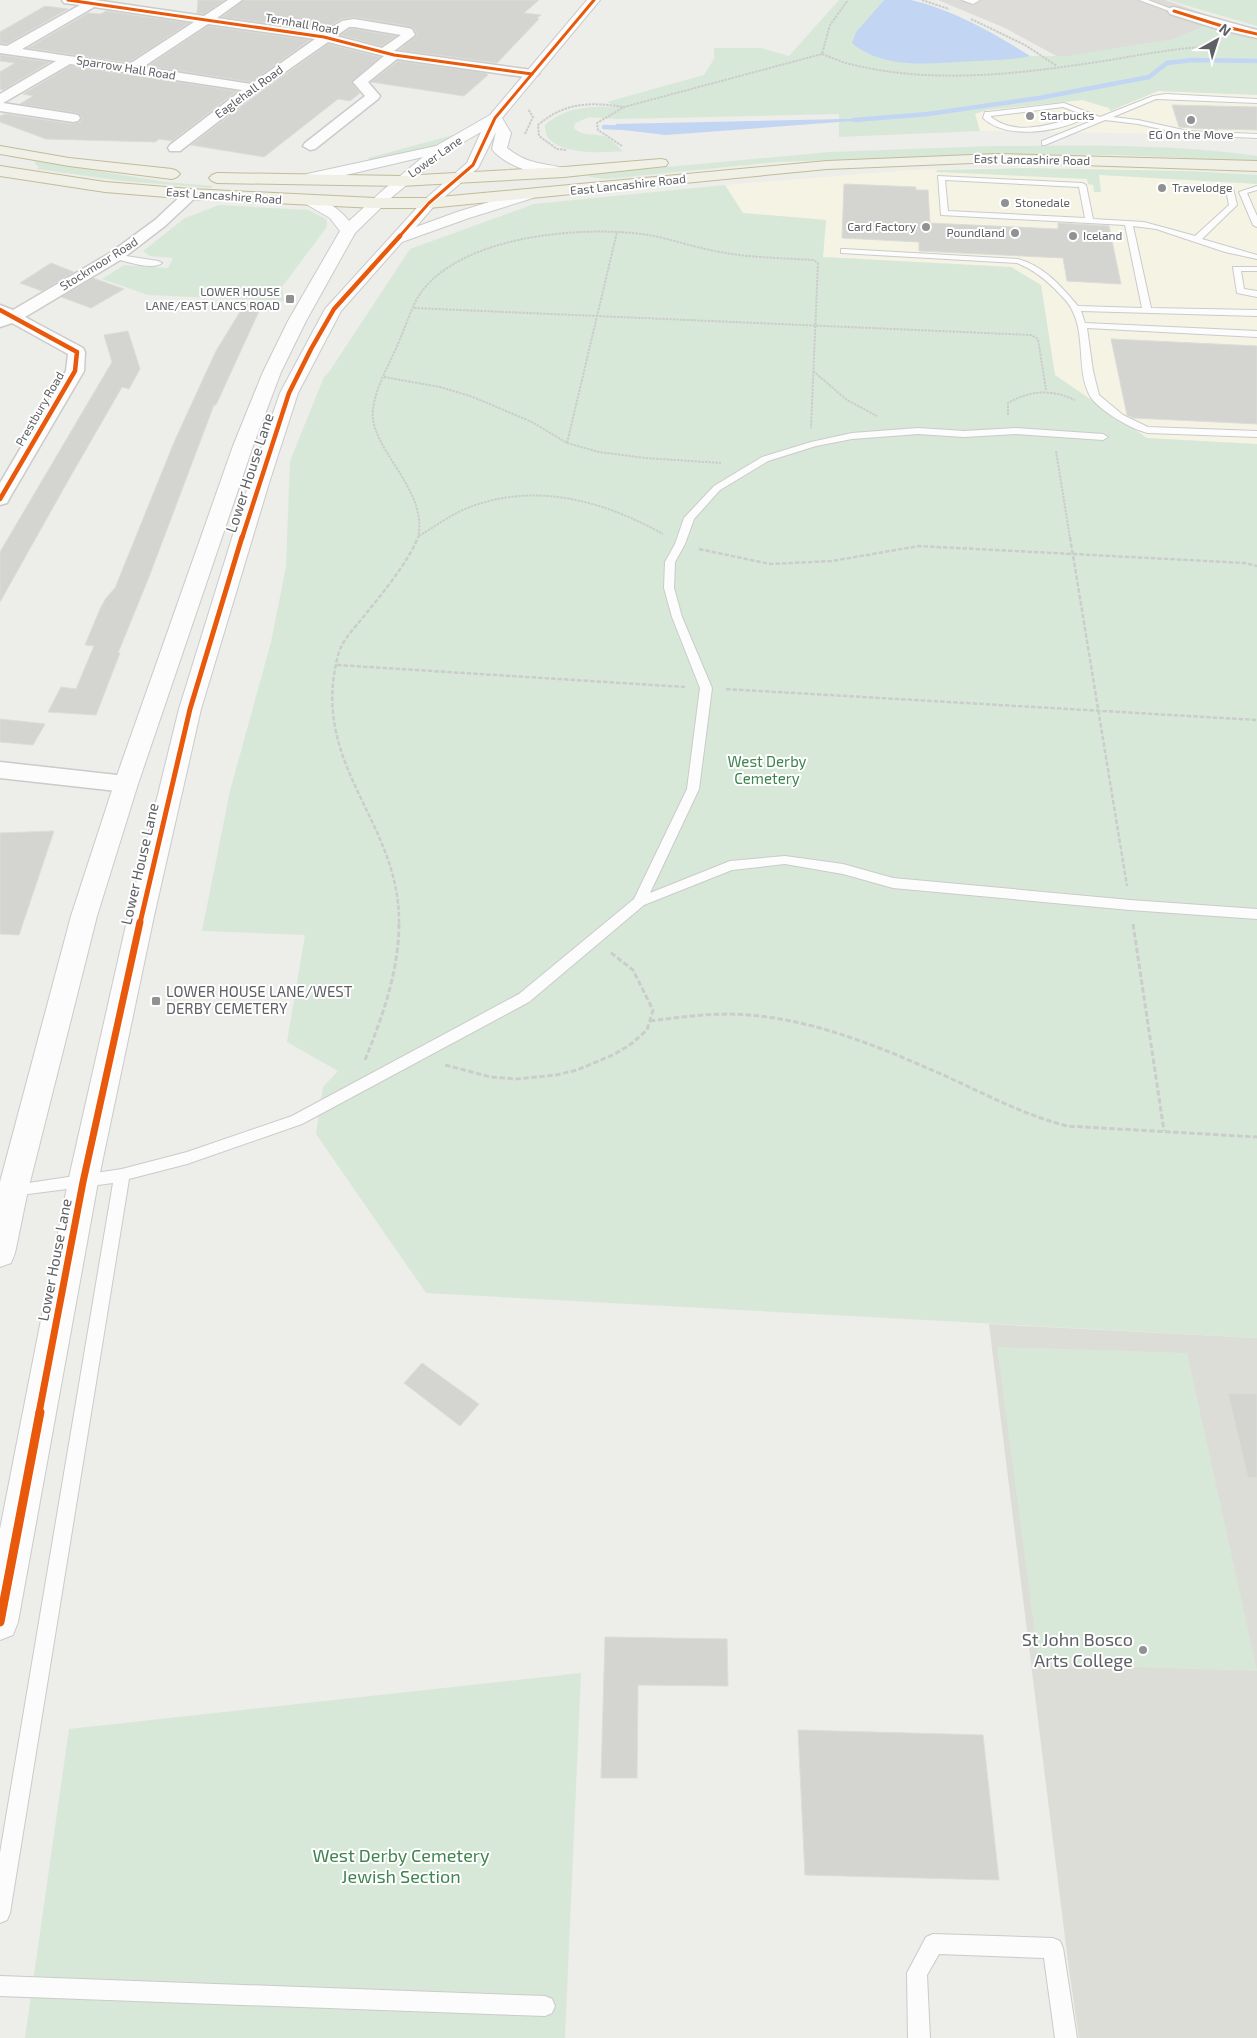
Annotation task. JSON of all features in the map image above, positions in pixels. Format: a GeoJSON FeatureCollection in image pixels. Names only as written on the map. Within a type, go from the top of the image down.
{"type":"FeatureCollection","features":[{"type":"Feature","properties":{"kind":"highway","name":"East Lancashire Road"},"geometry":{"type":"LineString","coordinates":[[1008,142],[1083,143]]}},
{"type":"Feature","properties":{"kind":"highway"},"geometry":{"type":"LineString","coordinates":[[1178,146],[1257,150]]}},
{"type":"Feature","properties":{"kind":"highway","name":"East Lancashire Road"},"geometry":{"type":"LineString","coordinates":[[0,150],[186,175]]}},
{"type":"Feature","properties":{"kind":"highway","name":"East Lancashire Road"},"geometry":{"type":"LineString","coordinates":[[205,177],[307,180],[394,199],[429,203],[827,165],[996,158],[1257,166]]}},
{"type":"Feature","properties":{"kind":"highway","name":"East Lancashire Road"},"geometry":{"type":"LineString","coordinates":[[430,185],[460,178],[564,172],[676,161]]}},
{"type":"Feature","properties":{"kind":"highway"},"geometry":{"type":"LineString","coordinates":[[430,185],[602,181],[765,164],[827,165]]}},
{"type":"Feature","properties":{"kind":"highway"},"geometry":{"type":"LineString","coordinates":[[138,170],[196,183],[394,199]]}},
{"type":"Feature","properties":{"kind":"highway","name":"East Lancashire Road"},"geometry":{"type":"LineString","coordinates":[[0,171],[105,187],[191,194],[311,201],[394,199]]}},
{"type":"Feature","properties":{"kind":"street","name":"Ternhall Road"},"geometry":{"type":"LineString","coordinates":[[68,0],[324,38],[389,53],[532,74]]}},
{"type":"Feature","properties":{"kind":"street"},"geometry":{"type":"LineString","coordinates":[[131,69],[236,0]]}},
{"type":"Feature","properties":{"kind":"street","name":"Lower Lane"},"geometry":{"type":"LineString","coordinates":[[460,178],[473,165],[495,118],[594,0]]}},
{"type":"Feature","properties":{"kind":"street"},"geometry":{"type":"LineString","coordinates":[[5,50],[93,3]]}},
{"type":"Feature","properties":{"kind":"street"},"geometry":{"type":"LineString","coordinates":[[1174,10],[1222,26],[1257,34]]}},
{"type":"Feature","properties":{"kind":"street","name":"Eaglehall Road"},"geometry":{"type":"LineString","coordinates":[[175,148],[253,88],[346,24],[354,23],[408,32],[409,35],[389,53]]}},
{"type":"Feature","properties":{"kind":"street","name":"Sparrow Hall Road"},"geometry":{"type":"LineString","coordinates":[[5,50],[253,88]]}},
{"type":"Feature","properties":{"kind":"street"},"geometry":{"type":"LineString","coordinates":[[310,146],[373,96],[360,82],[389,53]]}},
{"type":"Feature","properties":{"kind":"street"},"geometry":{"type":"LineString","coordinates":[[0,100],[69,59]]}},
{"type":"Feature","properties":{"kind":"street"},"geometry":{"type":"LineString","coordinates":[[0,107],[73,118]]}},
{"type":"Feature","properties":{"kind":"street"},"geometry":{"type":"LineString","coordinates":[[394,199],[430,185],[450,162],[495,118],[504,133],[499,149],[511,160],[531,168],[564,172]]}},
{"type":"Feature","properties":{"kind":"street","name":"Lower Lane"},"geometry":{"type":"LineString","coordinates":[[394,199],[443,148],[495,118]]}},
{"type":"Feature","properties":{"kind":"street"},"geometry":{"type":"LineString","coordinates":[[307,180],[443,148]]}},
{"type":"Feature","properties":{"kind":"street","name":"Lower House Lane"},"geometry":{"type":"LineString","coordinates":[[0,1622],[83,1182],[141,916],[188,718],[259,483],[289,393],[311,348],[334,309],[429,203],[430,185],[460,178]]}},
{"type":"Feature","properties":{"kind":"street","name":"Stockmoor Road"},"geometry":{"type":"LineString","coordinates":[[4,316],[116,256],[160,223],[191,194]]}},
{"type":"Feature","properties":{"kind":"street"},"geometry":{"type":"LineString","coordinates":[[392,243],[405,236],[463,215],[528,195]]}},
{"type":"Feature","properties":{"kind":"street","name":"Lower House Lane"},"geometry":{"type":"LineString","coordinates":[[0,1253],[13,1190],[84,916],[126,784],[243,446],[272,372],[307,303],[353,240],[394,199]]}},
{"type":"Feature","properties":{"kind":"street"},"geometry":{"type":"LineString","coordinates":[[311,201],[336,215],[353,240]]}},
{"type":"Feature","properties":{"kind":"street","name":"Prestbury Road"},"geometry":{"type":"LineString","coordinates":[[0,499],[75,371],[77,352],[4,316]]}},
{"type":"Feature","properties":{"kind":"street"},"geometry":{"type":"LineString","coordinates":[[0,770],[126,784]]}},
{"type":"Feature","properties":{"kind":"lane"},"geometry":{"type":"LineString","coordinates":[[965,0],[973,2],[976,0]]}},
{"type":"Feature","properties":{"kind":"lane"},"geometry":{"type":"LineString","coordinates":[[1142,0],[1174,10]]}},
{"type":"Feature","properties":{"kind":"lane"},"geometry":{"type":"LineString","coordinates":[[1045,142],[1160,96],[1257,101]]}},
{"type":"Feature","properties":{"kind":"lane"},"geometry":{"type":"LineString","coordinates":[[1092,116],[1082,117],[1062,125],[1016,129],[1000,128],[987,118],[988,114],[999,111],[1064,104],[1101,119],[1145,123],[1188,133],[1257,136]]}},
{"type":"Feature","properties":{"kind":"lane"},"geometry":{"type":"LineString","coordinates":[[1090,221],[1082,185],[941,178],[944,214],[1128,223],[1159,227],[1196,240],[1257,257]]}},
{"type":"Feature","properties":{"kind":"lane"},"geometry":{"type":"LineString","coordinates":[[1257,188],[1243,192],[1253,211],[1257,226]]}},
{"type":"Feature","properties":{"kind":"lane"},"geometry":{"type":"LineString","coordinates":[[1196,240],[1233,205],[1230,190]]}},
{"type":"Feature","properties":{"kind":"lane"},"geometry":{"type":"LineString","coordinates":[[1128,223],[1147,311]]}},
{"type":"Feature","properties":{"kind":"lane"},"geometry":{"type":"LineString","coordinates":[[844,252],[1018,261],[1042,273],[1054,283],[1076,308],[1082,325],[1088,371],[1095,396],[1102,404],[1133,425],[1148,430],[1257,434]]}},
{"type":"Feature","properties":{"kind":"lane"},"geometry":{"type":"LineString","coordinates":[[116,256],[140,262],[158,263]]}},
{"type":"Feature","properties":{"kind":"lane"},"geometry":{"type":"LineString","coordinates":[[1257,269],[1236,269],[1240,291],[1257,294]]}},
{"type":"Feature","properties":{"kind":"lane"},"geometry":{"type":"LineString","coordinates":[[1076,308],[1257,313]]}},
{"type":"Feature","properties":{"kind":"lane"},"geometry":{"type":"LineString","coordinates":[[1082,325],[1257,334]]}},
{"type":"Feature","properties":{"kind":"lane"},"geometry":{"type":"LineString","coordinates":[[640,902],[693,789],[706,688],[677,617],[669,588],[670,562],[680,544],[689,518],[711,494],[717,488],[756,464],[814,444],[852,436],[918,431],[964,434],[1016,431],[1103,436]]}},
{"type":"Feature","properties":{"kind":"lane"},"geometry":{"type":"LineString","coordinates":[[13,1190],[83,1182],[122,1175],[187,1158],[297,1120],[524,998],[640,902],[730,866],[785,860],[843,869],[893,883],[1130,905],[1257,914]]}},
{"type":"Feature","properties":{"kind":"lane"},"geometry":{"type":"LineString","coordinates":[[0,1914],[122,1175]]}},
{"type":"Feature","properties":{"kind":"lane"},"geometry":{"type":"LineString","coordinates":[[919,2038],[917,1973],[933,1944],[1053,1948],[1066,2038]]}},
{"type":"Feature","properties":{"kind":"lane"},"geometry":{"type":"LineString","coordinates":[[0,1986],[545,2006]]}},
{"type":"Feature","properties":{"kind":"path"},"geometry":{"type":"LineString","coordinates":[[822,54],[824,37],[835,17],[848,0]]}},
{"type":"Feature","properties":{"kind":"path"},"geometry":{"type":"LineString","coordinates":[[922,0],[956,12]]}},
{"type":"Feature","properties":{"kind":"path"},"geometry":{"type":"LineString","coordinates":[[964,16],[1025,45],[1058,67]]}},
{"type":"Feature","properties":{"kind":"path"},"geometry":{"type":"LineString","coordinates":[[629,151],[598,130],[597,123],[624,107],[822,54],[857,66],[893,72],[940,76],[1026,72],[1193,47],[1219,46]]}},
{"type":"Feature","properties":{"kind":"path"},"geometry":{"type":"LineString","coordinates":[[522,138],[533,117],[527,110],[533,103]]}},
{"type":"Feature","properties":{"kind":"path"},"geometry":{"type":"LineString","coordinates":[[530,124],[538,125],[553,112],[580,106],[610,104],[624,107]]}},
{"type":"Feature","properties":{"kind":"path"},"geometry":{"type":"LineString","coordinates":[[538,125],[539,136],[557,148],[574,152]]}},
{"type":"Feature","properties":{"kind":"path"},"geometry":{"type":"LineString","coordinates":[[567,443],[617,232]]}},
{"type":"Feature","properties":{"kind":"path"},"geometry":{"type":"LineString","coordinates":[[418,536],[415,508],[405,479],[382,442],[372,416],[376,397],[425,286],[457,264],[497,246],[522,240],[570,233],[617,232],[658,237],[736,255],[813,260],[818,263],[811,439],[814,444]]}},
{"type":"Feature","properties":{"kind":"path"},"geometry":{"type":"LineString","coordinates":[[414,308],[1031,335],[1038,340],[1046,390]]}},
{"type":"Feature","properties":{"kind":"path"},"geometry":{"type":"LineString","coordinates":[[813,370],[827,384],[862,409],[918,431]]}},
{"type":"Feature","properties":{"kind":"path"},"geometry":{"type":"LineString","coordinates":[[384,377],[440,387],[473,397],[532,422],[567,443],[599,452],[645,458],[756,464]]}},
{"type":"Feature","properties":{"kind":"path"},"geometry":{"type":"LineString","coordinates":[[1016,431],[1008,416],[1008,403],[1022,394],[1046,390],[1078,402]]}},
{"type":"Feature","properties":{"kind":"path"},"geometry":{"type":"LineString","coordinates":[[1052,433],[1099,710],[1164,1131]]}},
{"type":"Feature","properties":{"kind":"path"},"geometry":{"type":"LineString","coordinates":[[359,1087],[362,1067],[381,1022],[391,989],[400,946],[401,916],[397,888],[388,858],[374,824],[350,782],[336,742],[332,698],[340,647],[400,569],[418,536],[466,509],[494,500],[523,496],[559,497],[591,502],[630,516],[680,544],[770,564],[832,561],[919,546],[1245,563],[1257,566]]}},
{"type":"Feature","properties":{"kind":"path"},"geometry":{"type":"LineString","coordinates":[[337,665],[1257,720]]}},
{"type":"Feature","properties":{"kind":"path"},"geometry":{"type":"LineString","coordinates":[[416,1056],[498,1078],[530,1079],[556,1076],[588,1066],[619,1052],[647,1031],[653,1010],[633,970],[594,940]]}},
{"type":"Feature","properties":{"kind":"path"},"geometry":{"type":"LineString","coordinates":[[650,1021],[698,1015],[750,1015],[794,1022],[825,1029],[863,1042],[1039,1119],[1067,1126],[1257,1136]]}},
{"type":"Feature","properties":{"kind":"shaded area"},"geometry":{"type":"Polygon","coordinates":[[[938,0],[1165,0],[1230,23],[1257,28],[1257,62],[1060,58],[1005,28],[938,0]]]}},
{"type":"Feature","properties":{"kind":"shaded area"},"geometry":{"type":"Polygon","coordinates":[[[1158,91],[1257,95],[1257,140],[1129,133],[980,131],[975,114],[987,110],[1082,100],[1109,108],[1110,111],[1158,91]]]}},
{"type":"Feature","properties":{"kind":"shaded area"},"geometry":{"type":"Polygon","coordinates":[[[1025,167],[1190,170],[1257,175],[1257,444],[1147,438],[1055,375],[1041,285],[1011,267],[823,257],[826,220],[743,213],[725,185],[911,170],[1025,167]]]}},
{"type":"Feature","properties":{"kind":"shaded area","name":"St John Bosco Arts College"},"geometry":{"type":"Polygon","coordinates":[[[989,1324],[1257,1338],[1257,2038],[1079,2038],[989,1324]]]}},
{"type":"Feature","properties":{"kind":"green space"},"geometry":{"type":"Polygon","coordinates":[[[839,0],[884,0],[856,32],[936,63],[1030,56],[1066,56],[1174,39],[1209,24],[1257,36],[1257,95],[1158,91],[1110,111],[1109,108],[1082,100],[987,110],[975,114],[980,131],[839,137],[839,114],[616,119],[589,117],[575,123],[574,128],[577,131],[605,137],[623,151],[614,152],[589,152],[563,147],[553,142],[547,135],[545,125],[562,114],[580,108],[618,107],[607,102],[704,75],[714,59],[714,48],[761,48],[789,56],[839,0]]]}},
{"type":"Feature","properties":{"kind":"green space"},"geometry":{"type":"Polygon","coordinates":[[[1169,0],[1257,0],[1257,26],[1178,3],[1169,0]]]}},
{"type":"Feature","properties":{"kind":"green space"},"geometry":{"type":"Polygon","coordinates":[[[457,134],[434,146],[372,162],[368,158],[457,134]]]}},
{"type":"Feature","properties":{"kind":"green space"},"geometry":{"type":"Polygon","coordinates":[[[993,146],[1158,147],[1257,156],[1257,161],[1116,155],[1001,154],[777,162],[606,179],[590,177],[589,174],[830,152],[993,146]]]}},
{"type":"Feature","properties":{"kind":"green space"},"geometry":{"type":"Polygon","coordinates":[[[36,161],[166,182],[213,186],[211,188],[123,181],[37,169],[39,167],[34,163],[36,161]]]}},
{"type":"Feature","properties":{"kind":"green space"},"geometry":{"type":"Polygon","coordinates":[[[1029,168],[1192,171],[1257,175],[1257,184],[1099,175],[1101,192],[1094,192],[1093,185],[1088,184],[1087,179],[936,172],[937,170],[1029,168]]]}},
{"type":"Feature","properties":{"kind":"green space","name":"West Derby Cemetery"},"geometry":{"type":"Polygon","coordinates":[[[725,185],[743,213],[826,220],[823,257],[1011,267],[1041,285],[1055,375],[1147,438],[1257,444],[1257,1338],[426,1293],[316,1134],[323,1087],[338,1071],[287,1042],[305,935],[202,931],[230,791],[271,642],[286,567],[290,461],[324,377],[410,249],[534,204],[725,185]]]}},
{"type":"Feature","properties":{"kind":"green space"},"geometry":{"type":"Polygon","coordinates":[[[219,205],[308,210],[326,219],[326,228],[282,287],[284,301],[148,295],[102,279],[124,265],[168,268],[173,258],[150,256],[143,251],[185,218],[219,205]]]}},
{"type":"Feature","properties":{"kind":"green space"},"geometry":{"type":"Polygon","coordinates":[[[997,1347],[1187,1353],[1257,1671],[1039,1664],[997,1347]]]}},
{"type":"Feature","properties":{"kind":"green space","name":"West Derby Cemetery Jewish Section"},"geometry":{"type":"Polygon","coordinates":[[[581,1673],[565,2038],[25,2038],[69,1729],[581,1673]]]}},
{"type":"Feature","properties":{"kind":"water"},"geometry":{"type":"Polygon","coordinates":[[[884,0],[911,0],[942,9],[1003,39],[1030,56],[1003,60],[928,64],[895,62],[879,58],[865,52],[852,43],[856,32],[884,0]]]}},
{"type":"Feature","properties":{"kind":"water"},"geometry":{"type":"Polygon","coordinates":[[[892,118],[666,135],[615,129],[616,124],[892,118]]]}},
{"type":"Feature","properties":{"kind":"building"},"geometry":{"type":"Polygon","coordinates":[[[198,0],[225,0],[204,14],[197,13],[198,0]]]}},
{"type":"Feature","properties":{"kind":"building"},"geometry":{"type":"Polygon","coordinates":[[[244,0],[539,0],[524,13],[541,15],[497,63],[399,50],[417,35],[414,28],[408,26],[354,17],[341,19],[324,31],[222,17],[244,0]]]}},
{"type":"Feature","properties":{"kind":"building"},"geometry":{"type":"Polygon","coordinates":[[[45,6],[68,9],[7,44],[0,43],[0,32],[45,6]]]}},
{"type":"Feature","properties":{"kind":"building"},"geometry":{"type":"Polygon","coordinates":[[[106,11],[189,23],[128,63],[28,48],[88,13],[101,14],[106,11]]]}},
{"type":"Feature","properties":{"kind":"building"},"geometry":{"type":"Polygon","coordinates":[[[208,26],[310,40],[251,82],[148,66],[208,26]]]}},
{"type":"Feature","properties":{"kind":"building"},"geometry":{"type":"Polygon","coordinates":[[[350,29],[396,36],[382,46],[340,35],[350,29]]]}},
{"type":"Feature","properties":{"kind":"building"},"geometry":{"type":"Polygon","coordinates":[[[328,44],[380,57],[352,81],[360,93],[350,101],[338,99],[264,157],[191,145],[259,93],[328,44]]]}},
{"type":"Feature","properties":{"kind":"building"},"geometry":{"type":"Polygon","coordinates":[[[0,55],[50,62],[3,90],[0,89],[0,72],[15,63],[0,61],[0,55]]]}},
{"type":"Feature","properties":{"kind":"building"},"geometry":{"type":"Polygon","coordinates":[[[398,61],[486,73],[488,75],[464,96],[371,82],[398,61]]]}},
{"type":"Feature","properties":{"kind":"building"},"geometry":{"type":"Polygon","coordinates":[[[70,66],[237,91],[172,141],[159,139],[155,142],[46,139],[0,122],[0,116],[5,114],[73,124],[80,122],[82,117],[78,113],[20,104],[33,96],[23,94],[70,66]]]}},
{"type":"Feature","properties":{"kind":"building"},"geometry":{"type":"Polygon","coordinates":[[[1172,105],[1257,107],[1257,130],[1179,127],[1172,105]]]}},
{"type":"Feature","properties":{"kind":"building"},"geometry":{"type":"Polygon","coordinates":[[[844,184],[916,187],[916,190],[928,190],[930,223],[1058,229],[1058,223],[1109,226],[1121,284],[1067,281],[1063,258],[919,251],[919,242],[842,238],[844,184]]]}},
{"type":"Feature","properties":{"kind":"building"},"geometry":{"type":"Polygon","coordinates":[[[51,263],[74,272],[42,291],[20,283],[51,263]]]}},
{"type":"Feature","properties":{"kind":"building"},"geometry":{"type":"Polygon","coordinates":[[[93,278],[124,289],[91,308],[61,297],[93,278]]]}},
{"type":"Feature","properties":{"kind":"building"},"geometry":{"type":"Polygon","coordinates":[[[246,302],[260,309],[216,405],[214,405],[96,715],[48,712],[61,687],[76,689],[94,646],[85,645],[100,609],[106,598],[115,588],[175,440],[216,351],[246,302]]]}},
{"type":"Feature","properties":{"kind":"building"},"geometry":{"type":"Polygon","coordinates":[[[128,331],[140,369],[129,389],[122,387],[0,602],[0,552],[112,362],[104,335],[128,331]]]}},
{"type":"Feature","properties":{"kind":"building"},"geometry":{"type":"Polygon","coordinates":[[[1111,339],[1257,346],[1257,424],[1133,418],[1127,415],[1111,339]]]}},
{"type":"Feature","properties":{"kind":"building"},"geometry":{"type":"Polygon","coordinates":[[[0,719],[45,724],[33,745],[0,742],[0,719]]]}},
{"type":"Feature","properties":{"kind":"building"},"geometry":{"type":"Polygon","coordinates":[[[54,831],[19,935],[0,934],[0,833],[54,831]]]}},
{"type":"Feature","properties":{"kind":"building"},"geometry":{"type":"Polygon","coordinates":[[[422,1363],[479,1404],[460,1426],[404,1383],[422,1363]]]}},
{"type":"Feature","properties":{"kind":"building"},"geometry":{"type":"Polygon","coordinates":[[[1228,1393],[1257,1394],[1257,1477],[1248,1478],[1228,1393]]]}},
{"type":"Feature","properties":{"kind":"building"},"geometry":{"type":"Polygon","coordinates":[[[605,1637],[727,1639],[728,1686],[638,1685],[637,1778],[601,1778],[605,1637]]]}},
{"type":"Feature","properties":{"kind":"building"},"geometry":{"type":"Polygon","coordinates":[[[798,1730],[983,1735],[999,1880],[805,1875],[798,1730]]]}},
{"type":"Feature","properties":{"kind":"waterway"},"geometry":{"type":"LineString","coordinates":[[854,120],[928,114],[1039,98],[1149,77],[1167,63],[1192,60],[1257,61]]}},
{"type":"Feature","properties":{"kind":"waterway"},"geometry":{"type":"LineString","coordinates":[[604,127],[626,128]]}},
{"type":"Feature","properties":{"kind":"cycle path"},"geometry":{"type":"LineString","coordinates":[[68,0],[324,37],[394,55],[532,74]]}},
{"type":"Feature","properties":{"kind":"cycle path"},"geometry":{"type":"LineString","coordinates":[[0,1622],[83,1182],[141,916],[190,709],[259,483],[289,393],[334,309],[429,203],[473,165],[495,118],[594,0]]}},
{"type":"Feature","properties":{"kind":"cycle path"},"geometry":{"type":"LineString","coordinates":[[1174,11],[1222,26],[1257,34]]}},
{"type":"Feature","properties":{"kind":"cycle path"},"geometry":{"type":"LineString","coordinates":[[0,310],[77,352],[75,371],[0,499]]}},
{"type":"Feature","properties":{"kind":"place","name":"Starbucks"},"geometry":{"type":"Point","coordinates":[1030,116]}},
{"type":"Feature","properties":{"kind":"place","name":"EG On the Move"},"geometry":{"type":"Point","coordinates":[1191,120]}},
{"type":"Feature","properties":{"kind":"place","name":"Travelodge"},"geometry":{"type":"Point","coordinates":[1162,188]}},
{"type":"Feature","properties":{"kind":"place","name":"Stonedale"},"geometry":{"type":"Point","coordinates":[1005,203]}},
{"type":"Feature","properties":{"kind":"place","name":"Card Factory"},"geometry":{"type":"Point","coordinates":[926,227]}},
{"type":"Feature","properties":{"kind":"place","name":"Poundland"},"geometry":{"type":"Point","coordinates":[1015,233]}},
{"type":"Feature","properties":{"kind":"place","name":"Iceland"},"geometry":{"type":"Point","coordinates":[1073,236]}},
{"type":"Feature","properties":{"kind":"place","name":"LOWER HOUSE LANE/EAST LANCS ROAD"},"geometry":{"type":"Point","coordinates":[290,299]}},
{"type":"Feature","properties":{"kind":"place","name":"LOWER HOUSE LANE/WEST DERBY CEMETERY"},"geometry":{"type":"Point","coordinates":[156,1001]}},
{"type":"Feature","properties":{"kind":"place","name":"St John Bosco Arts College"},"geometry":{"type":"Point","coordinates":[1143,1650]}}]}
